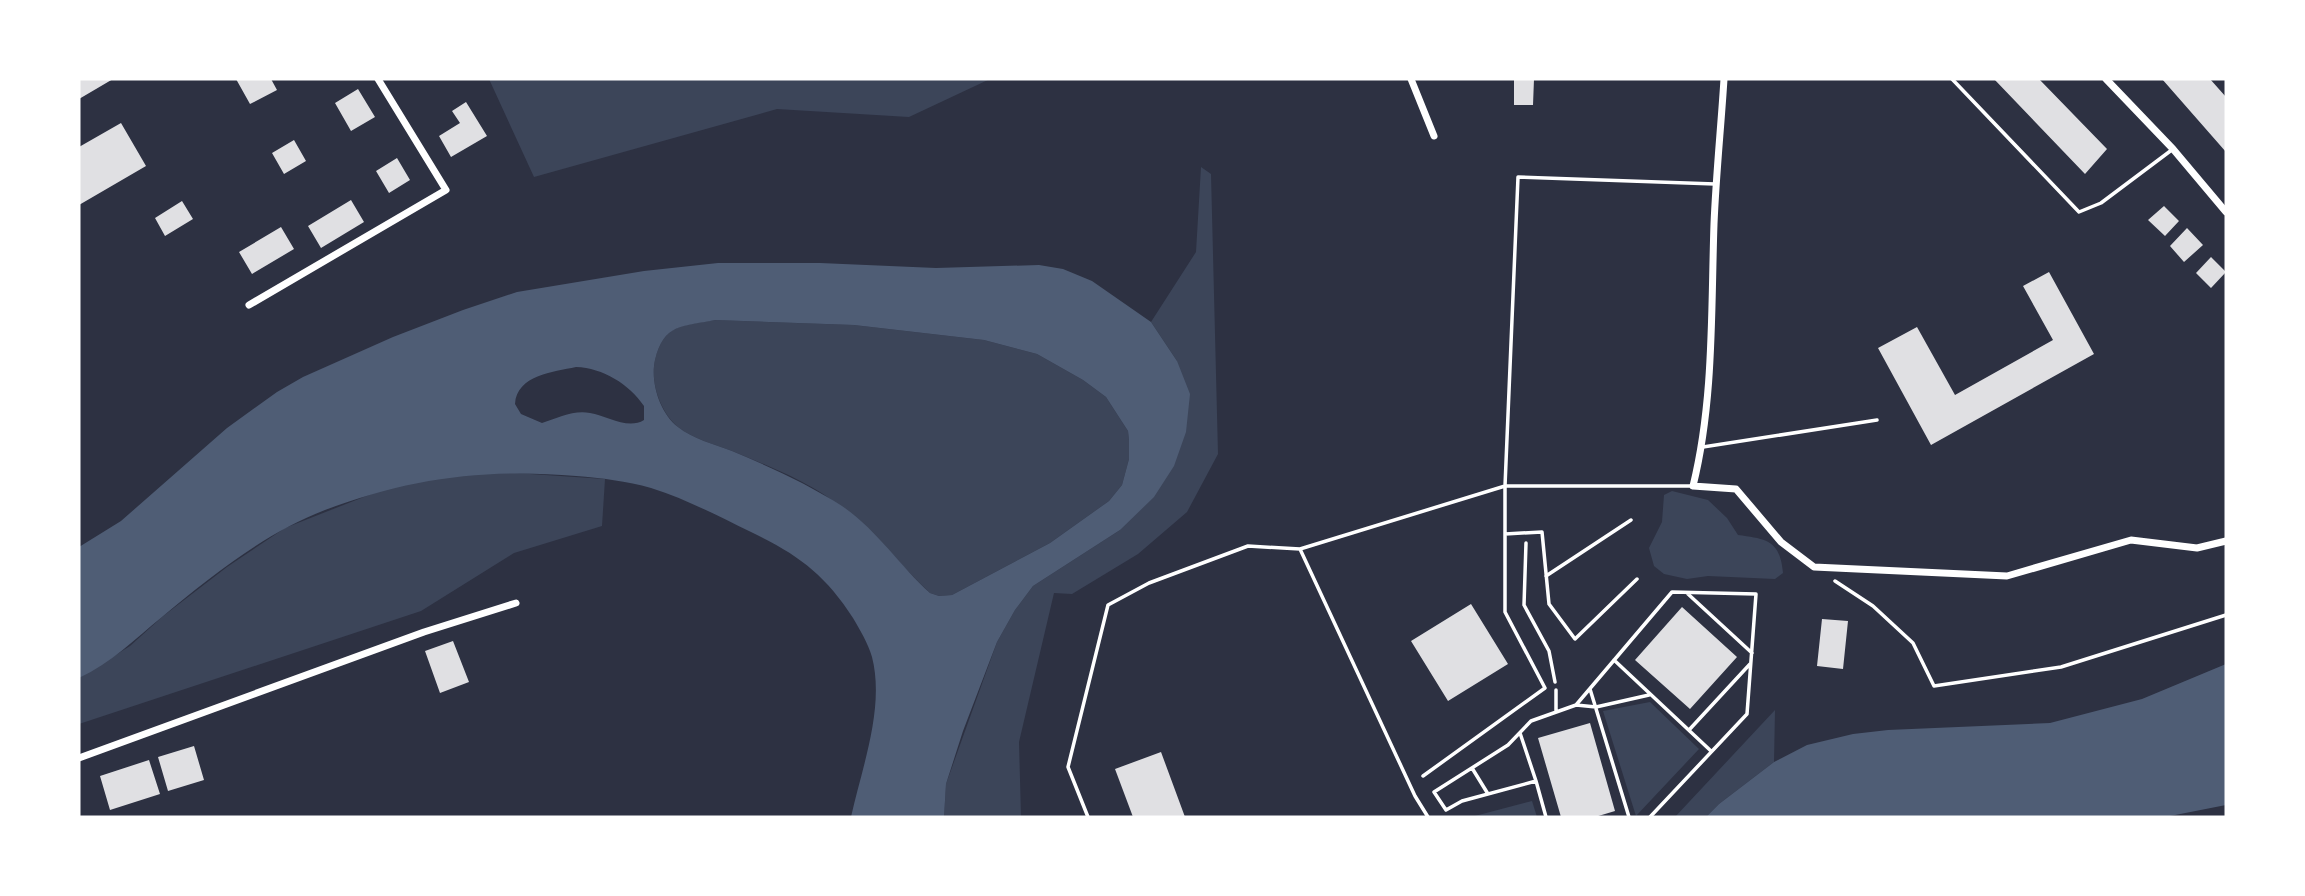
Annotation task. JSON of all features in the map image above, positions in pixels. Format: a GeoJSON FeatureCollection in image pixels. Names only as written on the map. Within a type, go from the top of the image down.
{"type":"FeatureCollection","features":[{"type":"Feature","properties":{"kind":"street"},"geometry":{"type":"LineString","coordinates":[[249,305],[446,190],[378,79]]}},
{"type":"Feature","properties":{"kind":"street"},"geometry":{"type":"LineString","coordinates":[[1411,79],[1434,136]]}},
{"type":"Feature","properties":{"kind":"street"},"geometry":{"type":"LineString","coordinates":[[1724,79],[1703,447],[1693,486],[1736,489],[1781,542],[1814,567],[2007,576],[2132,540],[2197,548],[2226,541]]}},
{"type":"Feature","properties":{"kind":"street"},"geometry":{"type":"LineString","coordinates":[[2106,79],[2173,149],[2226,212]]}},
{"type":"Feature","properties":{"kind":"street"},"geometry":{"type":"LineString","coordinates":[[79,758],[424,632],[516,603]]}},
{"type":"Feature","properties":{"kind":"lane"},"geometry":{"type":"LineString","coordinates":[[1951,79],[2079,212],[2101,203],[2173,149]]}},
{"type":"Feature","properties":{"kind":"lane"},"geometry":{"type":"LineString","coordinates":[[1423,776],[1545,688],[1505,612],[1505,486],[1518,177],[1717,184]]}},
{"type":"Feature","properties":{"kind":"lane"},"geometry":{"type":"LineString","coordinates":[[1703,447],[1877,421]]}},
{"type":"Feature","properties":{"kind":"lane"},"geometry":{"type":"LineString","coordinates":[[1088,817],[1068,767],[1108,605],[1149,583],[1248,546],[1300,549],[1505,486],[1693,486]]}},
{"type":"Feature","properties":{"kind":"lane"},"geometry":{"type":"LineString","coordinates":[[1546,576],[1631,520]]}},
{"type":"Feature","properties":{"kind":"lane"},"geometry":{"type":"LineString","coordinates":[[1505,534],[1542,532],[1549,604],[1575,639],[1637,579]]}},
{"type":"Feature","properties":{"kind":"lane"},"geometry":{"type":"LineString","coordinates":[[1300,549],[1415,796],[1429,817]]}},
{"type":"Feature","properties":{"kind":"path"},"geometry":{"type":"LineString","coordinates":[[1526,533],[1524,605],[1549,651],[1557,693],[1556,712]]}},
{"type":"Feature","properties":{"kind":"path"},"geometry":{"type":"LineString","coordinates":[[1814,567],[1873,606],[1913,643],[1934,685],[2062,667],[2226,615]]}},
{"type":"Feature","properties":{"kind":"path"},"geometry":{"type":"LineString","coordinates":[[1576,705],[1672,592],[1756,594],[1747,714],[1650,817]]}},
{"type":"Feature","properties":{"kind":"path"},"geometry":{"type":"LineString","coordinates":[[1687,592],[1752,653]]}},
{"type":"Feature","properties":{"kind":"path"},"geometry":{"type":"LineString","coordinates":[[1614,660],[1711,751]]}},
{"type":"Feature","properties":{"kind":"path"},"geometry":{"type":"LineString","coordinates":[[1689,730],[1751,662]]}},
{"type":"Feature","properties":{"kind":"path"},"geometry":{"type":"LineString","coordinates":[[1590,688],[1629,817]]}},
{"type":"Feature","properties":{"kind":"path"},"geometry":{"type":"LineString","coordinates":[[1536,781],[1462,801],[1446,810],[1434,792],[1508,745],[1531,721],[1576,705],[1595,706],[1651,695]]}},
{"type":"Feature","properties":{"kind":"path"},"geometry":{"type":"LineString","coordinates":[[1520,733],[1546,817]]}},
{"type":"Feature","properties":{"kind":"path"},"geometry":{"type":"LineString","coordinates":[[1472,768],[1488,794]]}},
{"type":"Feature","properties":{"kind":"shaded area"},"geometry":{"type":"Polygon","coordinates":[[[489,79],[990,79],[909,117],[777,109],[534,177],[489,79]]]}},
{"type":"Feature","properties":{"kind":"shaded area"},"geometry":{"type":"Polygon","coordinates":[[[1201,167],[1211,174],[1218,454],[1187,512],[1138,554],[1072,594],[1054,593],[1019,742],[1021,817],[944,817],[946,784],[997,642],[1015,610],[1033,586],[1120,530],[1177,361],[1151,322],[1196,252],[1201,167]]]}},
{"type":"Feature","properties":{"kind":"shaded area"},"geometry":{"type":"Polygon","coordinates":[[[718,263],[820,263],[936,268],[1039,265],[1063,269],[1092,281],[1151,322],[1177,361],[1190,394],[1186,432],[1174,466],[1154,497],[1120,530],[1033,586],[1015,610],[997,642],[963,731],[946,784],[944,817],[851,817],[874,717],[875,676],[872,657],[861,632],[821,577],[796,557],[767,540],[677,497],[633,483],[511,473],[418,483],[356,499],[303,520],[260,543],[200,586],[112,658],[79,678],[79,547],[121,521],[227,428],[303,377],[393,337],[463,310],[517,292],[644,271],[718,263]],[[715,320],[676,329],[669,333],[659,348],[654,378],[666,414],[690,435],[775,470],[842,506],[866,526],[930,593],[939,596],[952,595],[1050,543],[1109,501],[1122,485],[1129,459],[1128,431],[1106,397],[1083,380],[1037,354],[984,340],[854,325],[715,320]],[[576,367],[547,373],[529,381],[517,394],[515,404],[521,414],[542,423],[584,412],[631,424],[644,420],[644,406],[623,384],[596,370],[576,367]]]}},
{"type":"Feature","properties":{"kind":"shaded area"},"geometry":{"type":"Polygon","coordinates":[[[715,320],[854,325],[984,340],[1037,354],[1083,380],[1106,397],[1128,431],[1129,459],[1122,485],[1109,501],[1050,543],[952,595],[939,596],[930,593],[861,524],[815,489],[784,473],[690,435],[672,421],[661,405],[655,387],[654,369],[659,348],[676,328],[715,320]]]}},
{"type":"Feature","properties":{"kind":"shaded area"},"geometry":{"type":"Polygon","coordinates":[[[499,472],[605,479],[602,526],[514,553],[421,611],[79,724],[79,678],[130,646],[162,617],[227,567],[285,528],[379,491],[429,479],[499,472]]]}},
{"type":"Feature","properties":{"kind":"shaded area"},"geometry":{"type":"Polygon","coordinates":[[[1672,491],[1708,500],[1727,518],[1738,535],[1765,540],[1771,544],[1779,554],[1783,573],[1775,579],[1708,576],[1687,579],[1664,574],[1654,566],[1649,548],[1662,522],[1664,495],[1672,491]]]}},
{"type":"Feature","properties":{"kind":"shaded area"},"geometry":{"type":"Polygon","coordinates":[[[2226,664],[2226,805],[2165,817],[1706,817],[1774,762],[1807,745],[1853,734],[1888,730],[2050,723],[2142,699],[2226,664]]]}},
{"type":"Feature","properties":{"kind":"shaded area"},"geometry":{"type":"Polygon","coordinates":[[[1650,702],[1699,749],[1636,816],[1603,711],[1650,702]]]}},
{"type":"Feature","properties":{"kind":"shaded area"},"geometry":{"type":"Polygon","coordinates":[[[1775,710],[1774,762],[1706,817],[1675,817],[1775,710]]]}},
{"type":"Feature","properties":{"kind":"shaded area"},"geometry":{"type":"Polygon","coordinates":[[[1532,801],[1537,817],[1471,817],[1532,801]]]}},
{"type":"Feature","properties":{"kind":"building"},"geometry":{"type":"Polygon","coordinates":[[[79,79],[113,79],[79,99],[79,79]]]}},
{"type":"Feature","properties":{"kind":"building"},"geometry":{"type":"Polygon","coordinates":[[[236,79],[271,79],[277,90],[250,104],[236,79]]]}},
{"type":"Feature","properties":{"kind":"building"},"geometry":{"type":"Polygon","coordinates":[[[1514,79],[1534,79],[1533,105],[1514,105],[1514,79]]]}},
{"type":"Feature","properties":{"kind":"building"},"geometry":{"type":"Polygon","coordinates":[[[1994,79],[2039,79],[2107,149],[2085,174],[1994,79]]]}},
{"type":"Feature","properties":{"kind":"building"},"geometry":{"type":"Polygon","coordinates":[[[2162,79],[2210,79],[2226,97],[2226,152],[2162,79]]]}},
{"type":"Feature","properties":{"kind":"building"},"geometry":{"type":"Polygon","coordinates":[[[358,89],[375,117],[351,131],[335,103],[358,89]]]}},
{"type":"Feature","properties":{"kind":"building"},"geometry":{"type":"Polygon","coordinates":[[[466,102],[487,136],[451,157],[439,136],[460,123],[452,111],[466,102]]]}},
{"type":"Feature","properties":{"kind":"building"},"geometry":{"type":"Polygon","coordinates":[[[121,123],[146,166],[79,205],[79,147],[121,123]]]}},
{"type":"Feature","properties":{"kind":"building"},"geometry":{"type":"Polygon","coordinates":[[[294,140],[306,161],[284,174],[272,153],[294,140]]]}},
{"type":"Feature","properties":{"kind":"building"},"geometry":{"type":"Polygon","coordinates":[[[397,158],[410,180],[389,193],[376,171],[397,158]]]}},
{"type":"Feature","properties":{"kind":"building"},"geometry":{"type":"Polygon","coordinates":[[[351,200],[364,222],[321,248],[308,226],[351,200]]]}},
{"type":"Feature","properties":{"kind":"building"},"geometry":{"type":"Polygon","coordinates":[[[182,201],[193,219],[165,236],[155,218],[182,201]]]}},
{"type":"Feature","properties":{"kind":"building"},"geometry":{"type":"Polygon","coordinates":[[[2164,206],[2179,221],[2165,236],[2148,220],[2164,206]]]}},
{"type":"Feature","properties":{"kind":"building"},"geometry":{"type":"Polygon","coordinates":[[[281,227],[294,249],[252,274],[239,252],[281,227]]]}},
{"type":"Feature","properties":{"kind":"building"},"geometry":{"type":"Polygon","coordinates":[[[2187,228],[2203,245],[2184,262],[2170,246],[2187,228]]]}},
{"type":"Feature","properties":{"kind":"building"},"geometry":{"type":"Polygon","coordinates":[[[2211,257],[2226,272],[2211,288],[2196,273],[2211,257]]]}},
{"type":"Feature","properties":{"kind":"building"},"geometry":{"type":"Polygon","coordinates":[[[2049,272],[2094,354],[1931,445],[1878,348],[1917,327],[1955,395],[2053,340],[2023,286],[2049,272]]]}},
{"type":"Feature","properties":{"kind":"building"},"geometry":{"type":"Polygon","coordinates":[[[1471,604],[1508,664],[1448,701],[1411,641],[1471,604]]]}},
{"type":"Feature","properties":{"kind":"building"},"geometry":{"type":"Polygon","coordinates":[[[1682,607],[1737,657],[1690,709],[1635,660],[1682,607]]]}},
{"type":"Feature","properties":{"kind":"building"},"geometry":{"type":"Polygon","coordinates":[[[1822,619],[1848,621],[1843,669],[1817,666],[1822,619]]]}},
{"type":"Feature","properties":{"kind":"building"},"geometry":{"type":"Polygon","coordinates":[[[453,641],[469,682],[440,693],[425,651],[453,641]]]}},
{"type":"Feature","properties":{"kind":"building"},"geometry":{"type":"Polygon","coordinates":[[[1590,723],[1615,811],[1595,817],[1561,817],[1538,738],[1590,723]]]}},
{"type":"Feature","properties":{"kind":"building"},"geometry":{"type":"Polygon","coordinates":[[[194,746],[204,780],[168,791],[158,757],[194,746]]]}},
{"type":"Feature","properties":{"kind":"building"},"geometry":{"type":"Polygon","coordinates":[[[1161,752],[1185,817],[1133,817],[1115,769],[1161,752]]]}},
{"type":"Feature","properties":{"kind":"building"},"geometry":{"type":"Polygon","coordinates":[[[149,760],[160,794],[110,810],[100,776],[149,760]]]}}]}
